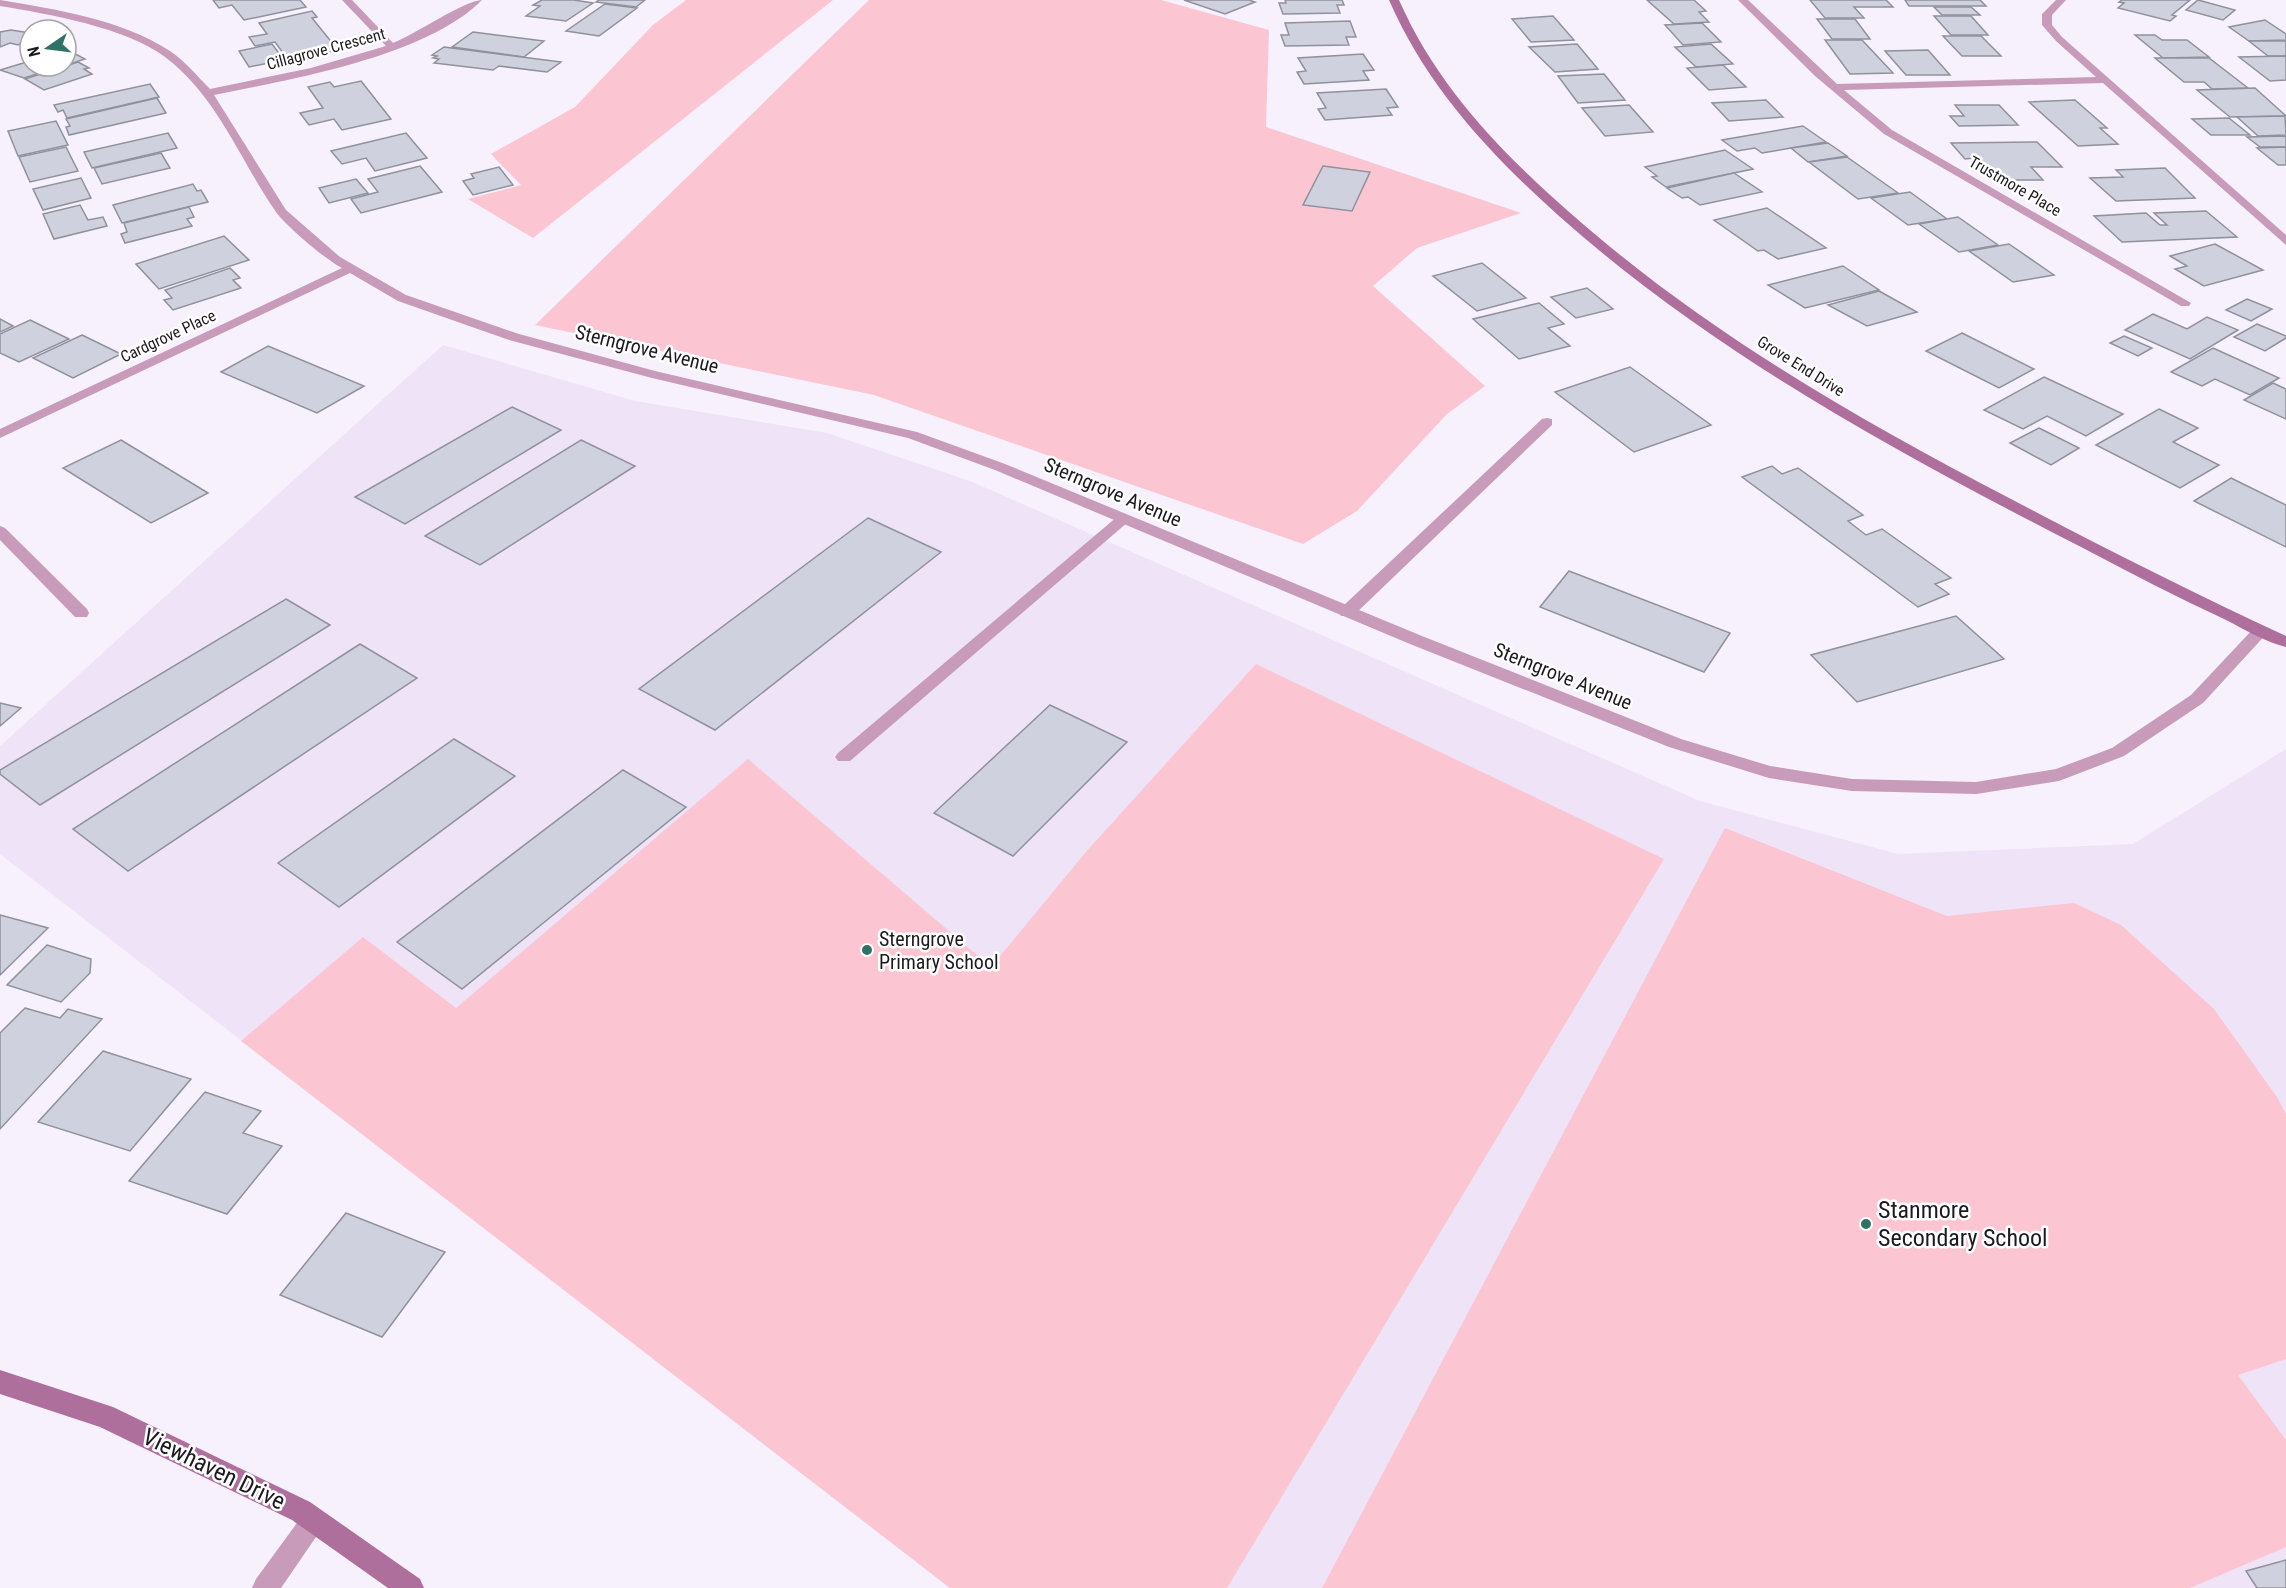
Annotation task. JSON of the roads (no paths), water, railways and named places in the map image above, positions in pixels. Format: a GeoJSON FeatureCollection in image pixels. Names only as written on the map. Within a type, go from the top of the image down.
{"type":"FeatureCollection","features":[{"type":"Feature","properties":{"kind":"street"},"geometry":{"type":"LineString","coordinates":[[347,0],[392,47]]}},
{"type":"Feature","properties":{"kind":"street","name":"Cillagrove Crescent"},"geometry":{"type":"LineString","coordinates":[[208,93],[314,71],[392,47],[416,37],[477,0]]}},
{"type":"Feature","properties":{"kind":"street","name":"Grove End Drive"},"geometry":{"type":"LineString","coordinates":[[1394,0],[1418,51],[1451,98],[1495,151],[1565,217],[1650,286],[1723,338],[1927,460],[2147,575],[2286,642]]}},
{"type":"Feature","properties":{"kind":"street","name":"Trustmore Place"},"geometry":{"type":"LineString","coordinates":[[1743,0],[1835,87],[1888,132],[2185,303]]}},
{"type":"Feature","properties":{"kind":"street"},"geometry":{"type":"LineString","coordinates":[[2061,0],[2047,14],[2047,26],[2286,241]]}},
{"type":"Feature","properties":{"kind":"street","name":"Sterngrove Avenue"},"geometry":{"type":"LineString","coordinates":[[0,3],[61,13],[135,37],[168,54],[208,93],[282,212],[311,240],[350,269],[402,297],[514,337],[652,374],[912,435],[1000,468],[1347,612],[1675,743],[1769,772],[1852,784],[1900,787],[1988,786],[2059,775],[2118,752],[2197,699],[2261,631]]}},
{"type":"Feature","properties":{"kind":"street"},"geometry":{"type":"LineString","coordinates":[[1835,87],[2105,80]]}},
{"type":"Feature","properties":{"kind":"street","name":"Cardgrove Place"},"geometry":{"type":"LineString","coordinates":[[0,434],[350,269]]}},
{"type":"Feature","properties":{"kind":"street"},"geometry":{"type":"LineString","coordinates":[[1347,612],[1547,422]]}},
{"type":"Feature","properties":{"kind":"street"},"geometry":{"type":"LineString","coordinates":[[844,757],[1123,519]]}},
{"type":"Feature","properties":{"kind":"street"},"geometry":{"type":"LineString","coordinates":[[0,531],[81,613]]}},
{"type":"Feature","properties":{"kind":"street","name":"Viewhaven Drive"},"geometry":{"type":"LineString","coordinates":[[0,1382],[104,1416],[301,1511],[411,1588]]}},
{"type":"Feature","properties":{"kind":"street"},"geometry":{"type":"LineString","coordinates":[[265,1588],[314,1521]]}},
{"type":"Feature","properties":{"kind":"place","name":"Sterngrove Primary School"},"geometry":{"type":"Point","coordinates":[867,950]}},
{"type":"Feature","properties":{"kind":"place","name":"Stanmore Secondary School"},"geometry":{"type":"Point","coordinates":[1866,1224]}}]}
